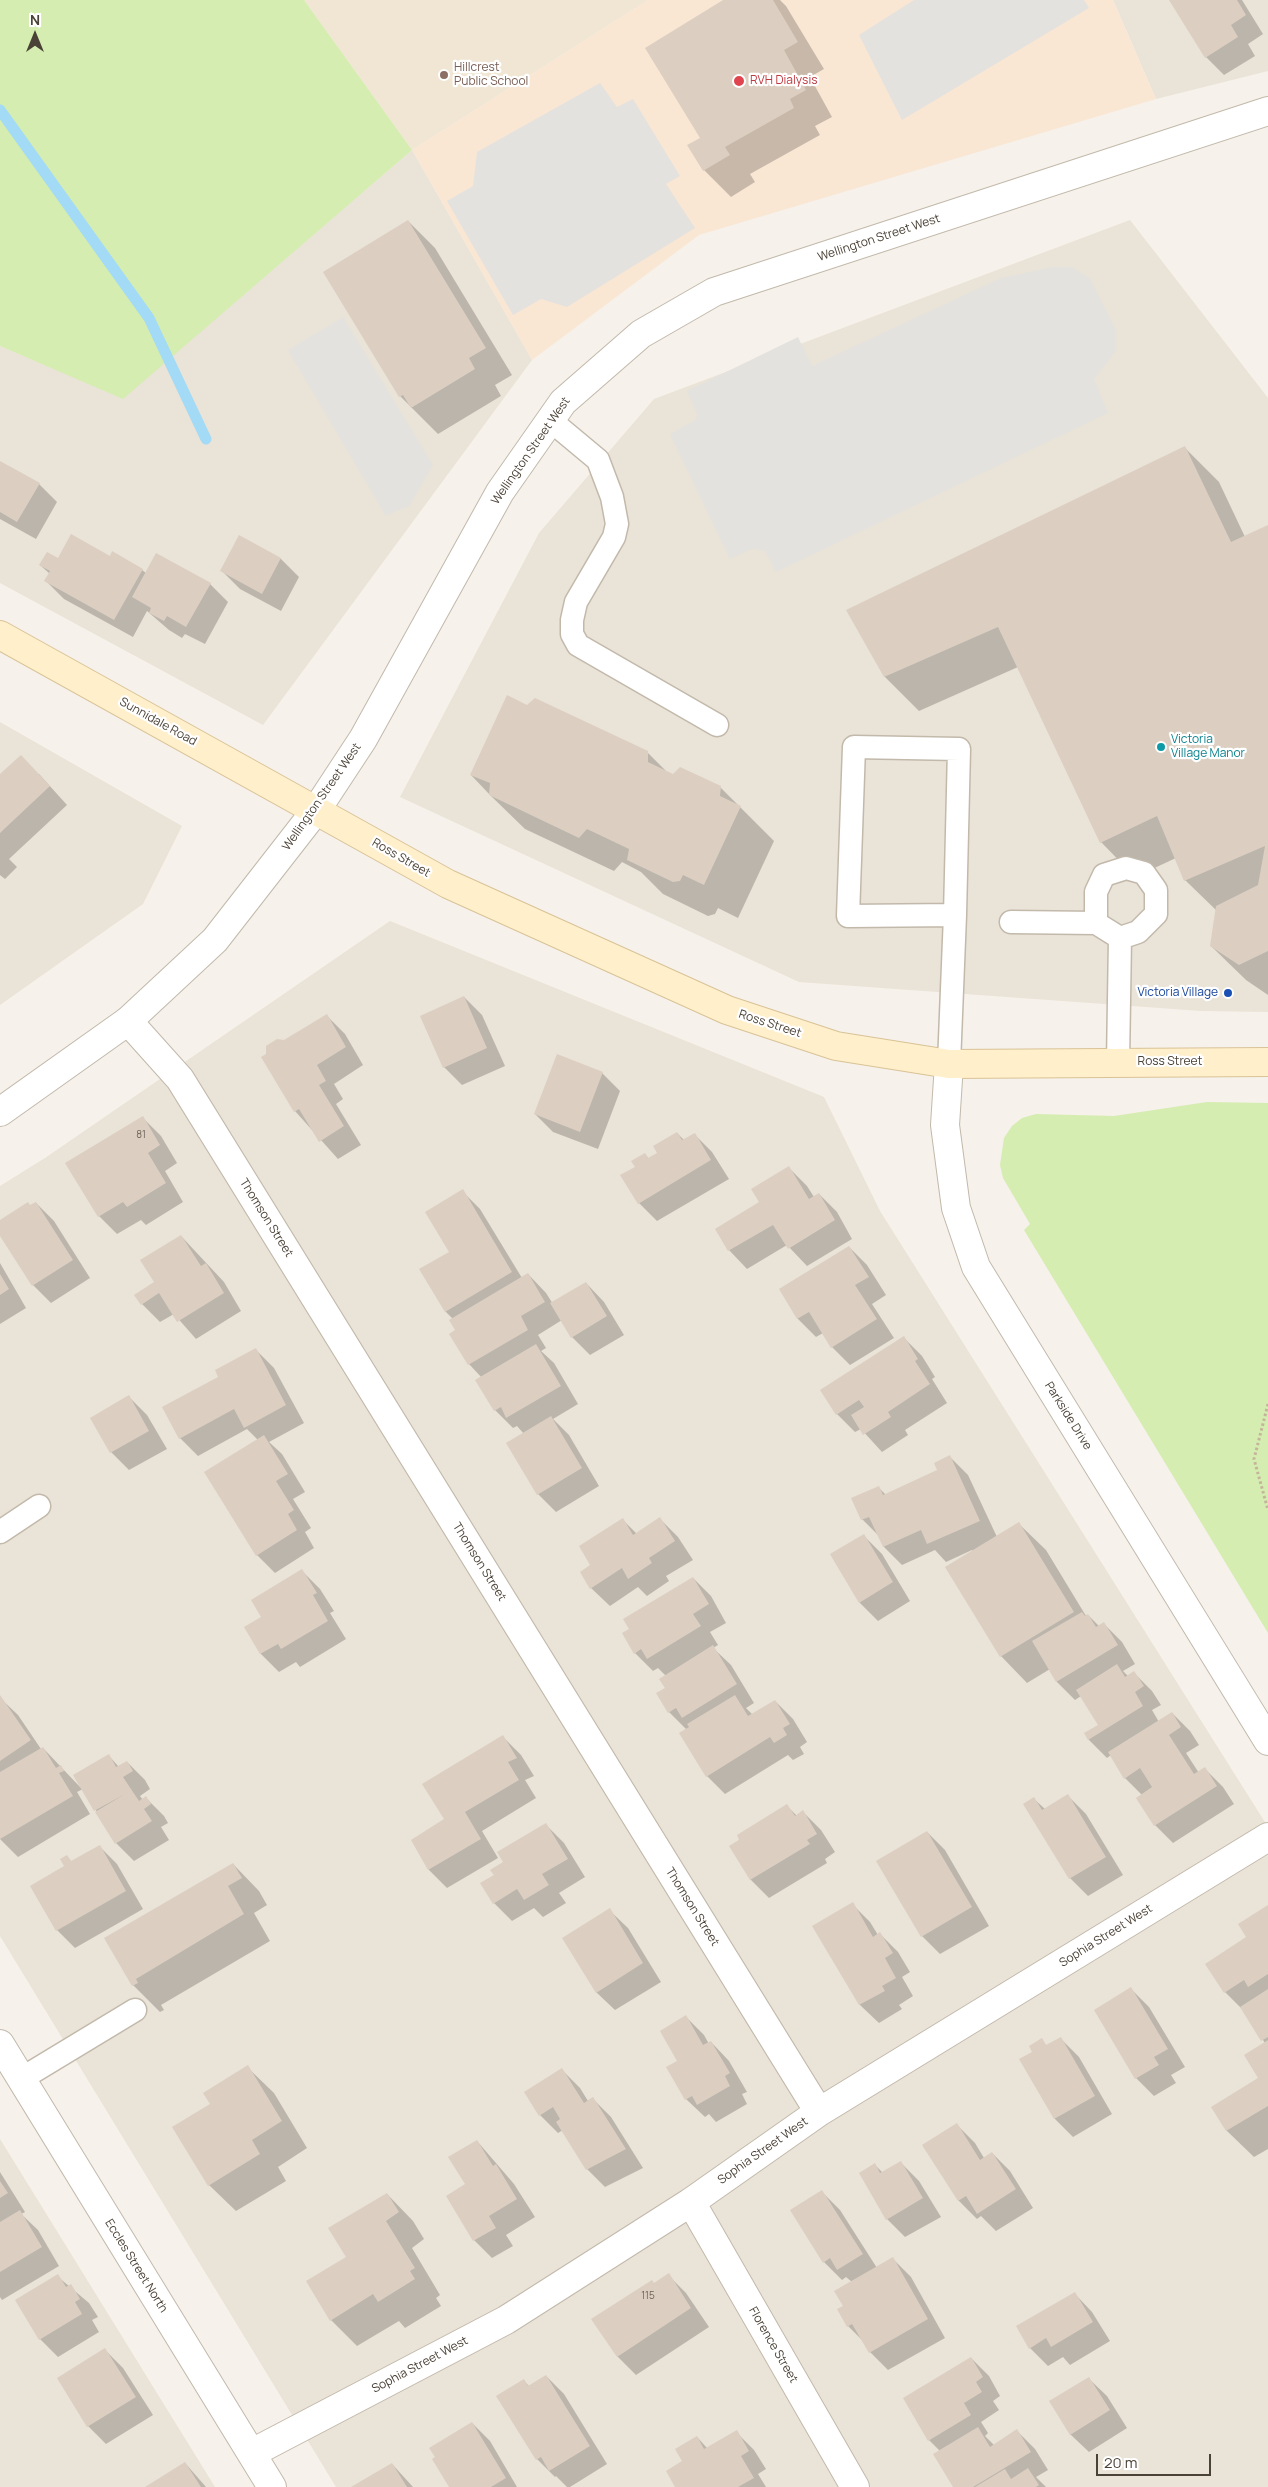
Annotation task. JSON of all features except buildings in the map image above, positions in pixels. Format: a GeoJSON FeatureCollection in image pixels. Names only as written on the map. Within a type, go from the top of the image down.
{"type":"FeatureCollection","features":[{"type":"Feature","properties":{"kind":"main road","name":"Sunnidale Road"},"geometry":{"type":"LineString","coordinates":[[0,635],[316,809]]}},
{"type":"Feature","properties":{"kind":"main road","name":"Ross Street"},"geometry":{"type":"LineString","coordinates":[[316,809],[448,884],[728,1010],[836,1046],[949,1064],[1268,1062]]}},
{"type":"Feature","properties":{"kind":"street","name":"Wellington Street West"},"geometry":{"type":"LineString","coordinates":[[0,1112],[128,1021],[215,940],[316,809],[363,739],[500,492],[550,420],[563,402],[641,334],[714,292],[1268,111]]}},
{"type":"Feature","properties":{"kind":"street","name":"Thomson Street"},"geometry":{"type":"LineString","coordinates":[[128,1021],[180,1079],[819,2112]]}},
{"type":"Feature","properties":{"kind":"street","name":"Parkside Drive"},"geometry":{"type":"LineString","coordinates":[[949,1064],[945,1125],[956,1208],[976,1266],[1268,1740]]}},
{"type":"Feature","properties":{"kind":"street","name":"Sophia Street West"},"geometry":{"type":"LineString","coordinates":[[252,2453],[506,2320],[691,2202],[819,2112],[1268,1837]]}},
{"type":"Feature","properties":{"kind":"street","name":"Eccles Street North"},"geometry":{"type":"LineString","coordinates":[[0,2044],[272,2487]]}},
{"type":"Feature","properties":{"kind":"street","name":"Florence Street"},"geometry":{"type":"LineString","coordinates":[[691,2202],[855,2487]]}},
{"type":"Feature","properties":{"kind":"lane"},"geometry":{"type":"LineString","coordinates":[[550,420],[598,460],[612,497],[616,524],[614,537],[576,602],[572,620],[572,634],[578,645],[716,725]]}},
{"type":"Feature","properties":{"kind":"lane"},"geometry":{"type":"LineString","coordinates":[[949,1064],[955,915],[958,749],[854,747],[848,916],[955,915]]}},
{"type":"Feature","properties":{"kind":"lane"},"geometry":{"type":"LineString","coordinates":[[1096,923],[1096,892],[1104,875],[1126,868],[1144,873],[1156,890],[1156,914],[1138,932],[1120,938]]}},
{"type":"Feature","properties":{"kind":"lane"},"geometry":{"type":"LineString","coordinates":[[1011,922],[1096,923],[1120,938]]}},
{"type":"Feature","properties":{"kind":"lane"},"geometry":{"type":"LineString","coordinates":[[1118,1062],[1120,938]]}},
{"type":"Feature","properties":{"kind":"lane"},"geometry":{"type":"LineString","coordinates":[[0,1532],[39,1506]]}},
{"type":"Feature","properties":{"kind":"lane"},"geometry":{"type":"LineString","coordinates":[[21,2078],[135,2010]]}},
{"type":"Feature","properties":{"kind":"path"},"geometry":{"type":"LineString","coordinates":[[1268,1404],[1254,1459],[1268,1510]]}},
{"type":"Feature","properties":{"kind":"shaded area","name":"Hillcrest Public School"},"geometry":{"type":"Polygon","coordinates":[[[304,0],[648,0],[412,150],[304,0]]]}},
{"type":"Feature","properties":{"kind":"shaded area"},"geometry":{"type":"Polygon","coordinates":[[[648,0],[1113,0],[1156,99],[699,235],[532,360],[412,150],[648,0]]]}},
{"type":"Feature","properties":{"kind":"shaded area"},"geometry":{"type":"Polygon","coordinates":[[[914,0],[1084,0],[1089,8],[902,120],[859,35],[914,0]]]}},
{"type":"Feature","properties":{"kind":"shaded area"},"geometry":{"type":"Polygon","coordinates":[[[1113,0],[1268,0],[1268,71],[1156,99],[1113,0]]]}},
{"type":"Feature","properties":{"kind":"shaded area"},"geometry":{"type":"Polygon","coordinates":[[[600,83],[617,107],[633,99],[680,176],[666,184],[695,228],[567,307],[541,299],[513,315],[447,201],[473,186],[477,152],[600,83]]]}},
{"type":"Feature","properties":{"kind":"shaded area"},"geometry":{"type":"Polygon","coordinates":[[[412,150],[532,360],[263,725],[0,583],[0,346],[123,398],[412,150]]]}},
{"type":"Feature","properties":{"kind":"shaded area"},"geometry":{"type":"Polygon","coordinates":[[[1130,220],[1268,398],[1268,1012],[1201,1011],[799,982],[400,797],[539,533],[654,399],[1130,220]]]}},
{"type":"Feature","properties":{"kind":"shaded area"},"geometry":{"type":"Polygon","coordinates":[[[1053,267],[1072,267],[1090,279],[1116,330],[1116,351],[1094,379],[1108,413],[776,572],[765,551],[752,549],[730,559],[670,434],[696,420],[697,414],[687,391],[798,337],[812,366],[1001,278],[1053,267]]]}},
{"type":"Feature","properties":{"kind":"shaded area"},"geometry":{"type":"Polygon","coordinates":[[[343,317],[433,465],[409,506],[386,516],[288,350],[343,317]]]}},
{"type":"Feature","properties":{"kind":"shaded area"},"geometry":{"type":"Polygon","coordinates":[[[0,722],[182,826],[143,904],[0,1005],[0,722]]]}},
{"type":"Feature","properties":{"kind":"shaded area"},"geometry":{"type":"Polygon","coordinates":[[[390,921],[824,1097],[880,1211],[1268,1827],[1268,2487],[336,2487],[0,1936],[0,1186],[45,1158],[390,921]]]}},
{"type":"Feature","properties":{"kind":"shaded area"},"geometry":{"type":"Polygon","coordinates":[[[0,2139],[215,2487],[0,2487],[0,2139]]]}},
{"type":"Feature","properties":{"kind":"green space"},"geometry":{"type":"Polygon","coordinates":[[[0,0],[304,0],[412,150],[123,399],[0,346],[0,0]]]}},
{"type":"Feature","properties":{"kind":"green space"},"geometry":{"type":"Polygon","coordinates":[[[1207,1102],[1268,1103],[1268,1633],[1024,1230],[1030,1224],[1003,1178],[1000,1165],[1004,1138],[1012,1126],[1022,1118],[1036,1114],[1114,1116],[1207,1102]]]}},
{"type":"Feature","properties":{"kind":"waterway"},"geometry":{"type":"LineString","coordinates":[[0,110],[149,318],[206,439]]}},
{"type":"Feature","properties":{"kind":"place","name":"Hillcrest Public School"},"geometry":{"type":"Point","coordinates":[444,75]}},
{"type":"Feature","properties":{"kind":"place","name":"RVH Dialysis"},"geometry":{"type":"Point","coordinates":[739,81]}},
{"type":"Feature","properties":{"kind":"place","name":"Victoria Village Manor"},"geometry":{"type":"Point","coordinates":[1161,747]}},
{"type":"Feature","properties":{"kind":"place","name":"Victoria Village"},"geometry":{"type":"Point","coordinates":[1228,993]}}]}
